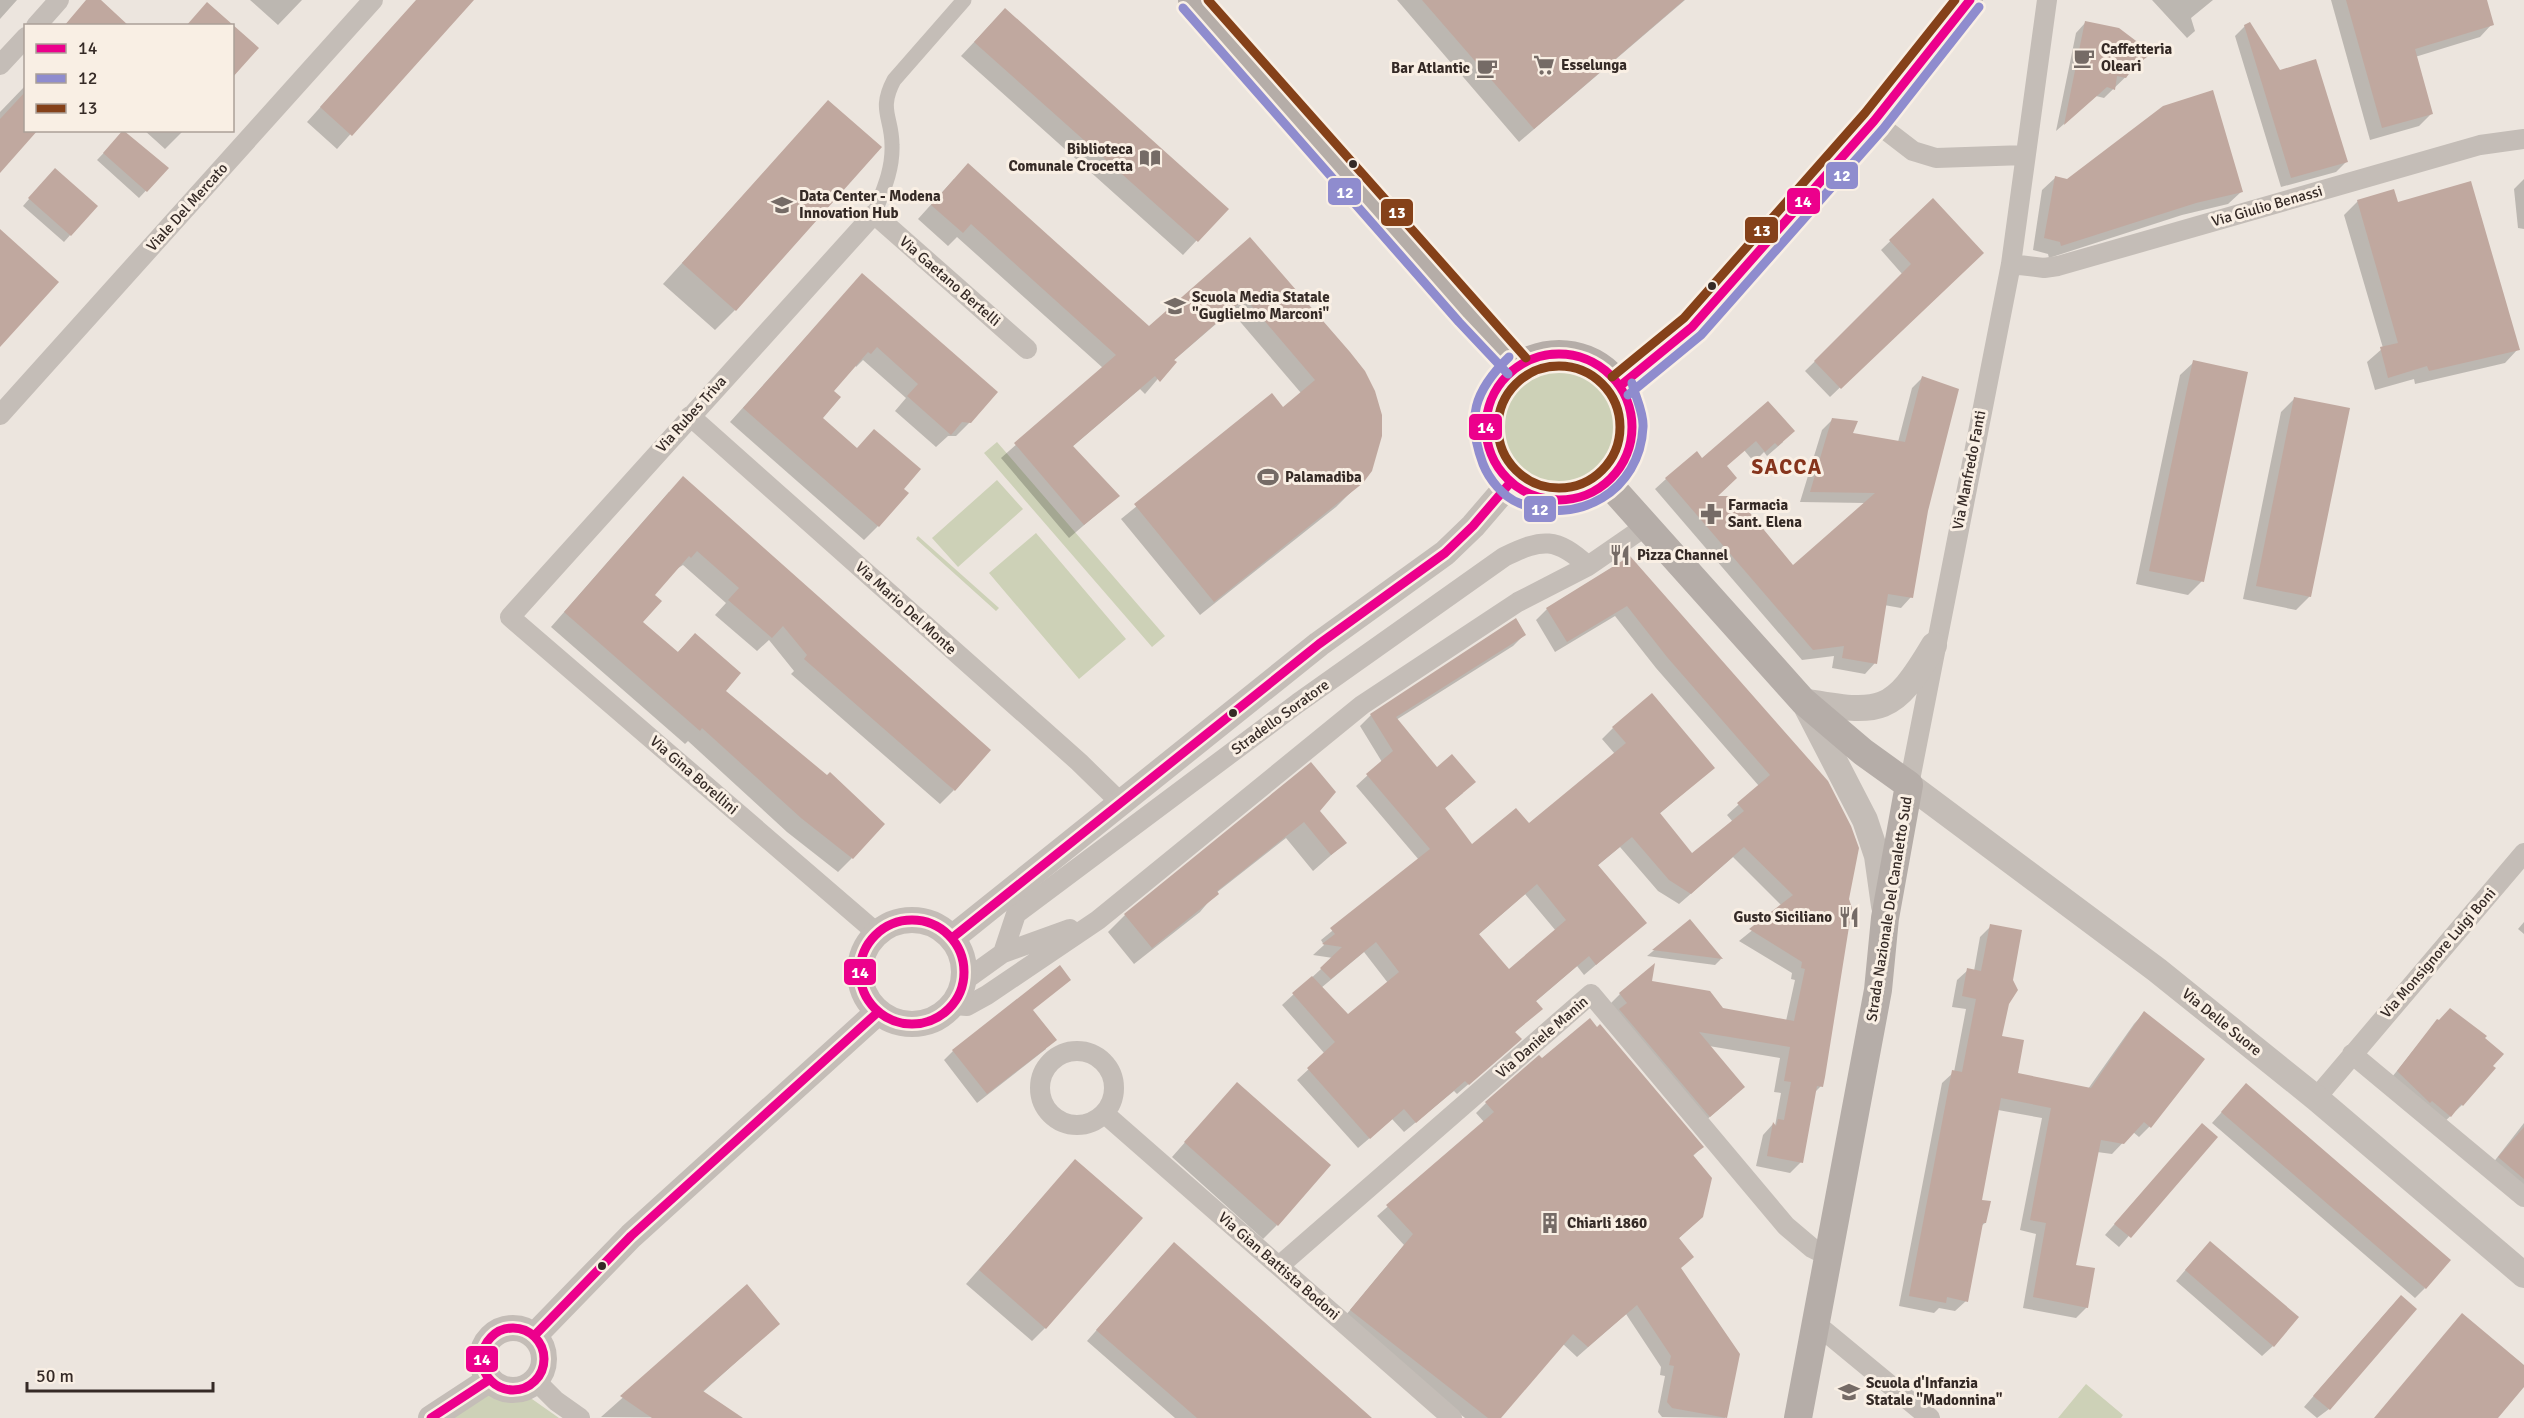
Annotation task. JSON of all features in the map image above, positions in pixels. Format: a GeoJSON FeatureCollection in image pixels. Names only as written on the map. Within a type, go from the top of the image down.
{"type":"FeatureCollection","features":[{"type":"Feature","properties":{"kind":"main road"},"geometry":{"type":"LineString","coordinates":[[1192,0],[1468,314],[1517,366]]}},
{"type":"Feature","properties":{"kind":"main road"},"geometry":{"type":"LineString","coordinates":[[1550,354],[1566,354],[1583,358],[1598,366],[1620,387],[1629,407],[1632,429],[1626,458],[1608,482],[1581,498],[1567,501],[1536,497],[1510,483],[1494,464],[1485,429],[1486,410],[1503,378],[1517,366],[1550,354]]}},
{"type":"Feature","properties":{"kind":"main road","name":"Strada Nazionale Del Canaletto Sud"},"geometry":{"type":"LineString","coordinates":[[1608,482],[1803,701],[1863,752],[1909,785],[1886,918],[1878,990],[1798,1418]]}},
{"type":"Feature","properties":{"kind":"street"},"geometry":{"type":"LineString","coordinates":[[38,24],[59,0]]}},
{"type":"Feature","properties":{"kind":"street","name":"Viale Del Mercato"},"geometry":{"type":"LineString","coordinates":[[0,415],[373,0]]}},
{"type":"Feature","properties":{"kind":"street"},"geometry":{"type":"LineString","coordinates":[[874,214],[888,179],[891,161],[893,142],[885,104],[888,92],[894,80],[964,0]]}},
{"type":"Feature","properties":{"kind":"street"},"geometry":{"type":"LineString","coordinates":[[1620,387],[1692,327],[1874,121],[1970,0]]}},
{"type":"Feature","properties":{"kind":"street","name":"Via Manfredo Fanti"},"geometry":{"type":"LineString","coordinates":[[1909,785],[1934,645],[2011,264],[2047,0]]}},
{"type":"Feature","properties":{"kind":"street"},"geometry":{"type":"LineString","coordinates":[[0,65],[24,39]]}},
{"type":"Feature","properties":{"kind":"street"},"geometry":{"type":"LineString","coordinates":[[1874,121],[1913,151],[1936,158],[2025,155]]}},
{"type":"Feature","properties":{"kind":"street","name":"Via Giulio Benassi"},"geometry":{"type":"LineString","coordinates":[[2011,264],[2044,268],[2058,266],[2480,145],[2524,139]]}},
{"type":"Feature","properties":{"kind":"street","name":"Via Gaetano Bertelli"},"geometry":{"type":"LineString","coordinates":[[874,214],[1027,349]]}},
{"type":"Feature","properties":{"kind":"street","name":"Via Rubes Triva"},"geometry":{"type":"LineString","coordinates":[[510,617],[874,214]]}},
{"type":"Feature","properties":{"kind":"street","name":"Via Mario Del Monte"},"geometry":{"type":"LineString","coordinates":[[690,416],[1080,762],[1121,803]]}},
{"type":"Feature","properties":{"kind":"street"},"geometry":{"type":"LineString","coordinates":[[952,938],[1319,644],[1445,553],[1473,526],[1510,483]]}},
{"type":"Feature","properties":{"kind":"street"},"geometry":{"type":"LineString","coordinates":[[954,1005],[967,1006],[987,995],[1098,920],[1362,705],[1518,602],[1588,566],[1646,526]]}},
{"type":"Feature","properties":{"kind":"street","name":"Stradello Soratore"},"geometry":{"type":"LineString","coordinates":[[1003,953],[1016,914],[1298,703],[1504,557],[1524,548],[1548,542],[1566,547],[1588,566]]}},
{"type":"Feature","properties":{"kind":"street","name":"Via Gina Borellini"},"geometry":{"type":"LineString","coordinates":[[510,617],[878,934]]}},
{"type":"Feature","properties":{"kind":"street"},"geometry":{"type":"LineString","coordinates":[[1803,701],[1856,710],[1889,703],[1912,681],[1934,645]]}},
{"type":"Feature","properties":{"kind":"street"},"geometry":{"type":"LineString","coordinates":[[1803,701],[1865,820],[1877,856],[1886,918]]}},
{"type":"Feature","properties":{"kind":"street","name":"Via Delle Suore"},"geometry":{"type":"LineString","coordinates":[[1909,785],[2157,970],[2316,1098],[2524,1275]]}},
{"type":"Feature","properties":{"kind":"street","name":"Via Monsignore Luigi Boni"},"geometry":{"type":"LineString","coordinates":[[2316,1098],[2524,853]]}},
{"type":"Feature","properties":{"kind":"street"},"geometry":{"type":"LineString","coordinates":[[911,920],[927,922],[952,938],[960,951],[964,966],[964,981],[954,1005],[933,1021],[920,1024],[894,1022],[878,1012],[865,995],[860,968],[864,953],[878,934],[896,923],[911,920]]}},
{"type":"Feature","properties":{"kind":"street"},"geometry":{"type":"LineString","coordinates":[[964,981],[1003,953],[1098,920]]}},
{"type":"Feature","properties":{"kind":"street","name":"Via Daniele Manin"},"geometry":{"type":"LineString","coordinates":[[1279,1266],[1591,994],[1786,1226],[1812,1248],[1828,1256]]}},
{"type":"Feature","properties":{"kind":"street"},"geometry":{"type":"LineString","coordinates":[[534,1336],[631,1236],[878,1012]]}},
{"type":"Feature","properties":{"kind":"street"},"geometry":{"type":"LineString","coordinates":[[2352,1054],[2524,1197]]}},
{"type":"Feature","properties":{"kind":"street","name":"Via Gian Battista Bodoni"},"geometry":{"type":"LineString","coordinates":[[1105,1114],[1452,1418]]}},
{"type":"Feature","properties":{"kind":"street"},"geometry":{"type":"LineString","coordinates":[[1815,1323],[1930,1418]]}},
{"type":"Feature","properties":{"kind":"street"},"geometry":{"type":"LineString","coordinates":[[516,1328],[534,1336],[544,1353],[542,1373],[536,1381],[528,1387],[507,1390],[489,1380],[481,1360],[488,1340],[505,1329],[516,1328]]}},
{"type":"Feature","properties":{"kind":"street"},"geometry":{"type":"LineString","coordinates":[[431,1418],[489,1380]]}},
{"type":"Feature","properties":{"kind":"street"},"geometry":{"type":"LineString","coordinates":[[536,1381],[556,1401],[580,1418]]}},
{"type":"Feature","properties":{"kind":"green space"},"geometry":{"type":"Polygon","coordinates":[[[1559,368],[1581,372],[1599,385],[1612,403],[1616,425],[1612,447],[1599,465],[1581,478],[1559,482],[1537,478],[1519,465],[1506,447],[1502,425],[1506,403],[1519,385],[1537,372],[1559,368]]]}},
{"type":"Feature","properties":{"kind":"green space"},"geometry":{"type":"Polygon","coordinates":[[[997,442],[1165,636],[1152,647],[984,453],[997,442]]]}},
{"type":"Feature","properties":{"kind":"green space"},"geometry":{"type":"Polygon","coordinates":[[[997,480],[1023,509],[958,567],[932,538],[997,480]]]}},
{"type":"Feature","properties":{"kind":"green space"},"geometry":{"type":"Polygon","coordinates":[[[1036,533],[1126,639],[1079,679],[989,573],[1036,533]]]}},
{"type":"Feature","properties":{"kind":"green space"},"geometry":{"type":"Polygon","coordinates":[[[918,536],[999,608],[996,611],[916,539],[918,536]]]}},
{"type":"Feature","properties":{"kind":"green space"},"geometry":{"type":"Polygon","coordinates":[[[2086,1384],[2123,1415],[2121,1418],[2058,1418],[2086,1384]]]}},
{"type":"Feature","properties":{"kind":"green space"},"geometry":{"type":"Polygon","coordinates":[[[480,1389],[532,1399],[559,1418],[445,1418],[480,1389]]]}},
{"type":"Feature","properties":{"kind":"building"},"geometry":{"type":"Polygon","coordinates":[[[86,0],[101,0],[127,24],[66,24],[86,0]]]}},
{"type":"Feature","properties":{"kind":"building"},"geometry":{"type":"Polygon","coordinates":[[[416,0],[474,0],[352,136],[320,107],[416,0]]]}},
{"type":"Feature","properties":{"kind":"building","name":"Esselunga"},"geometry":{"type":"Polygon","coordinates":[[[1422,0],[1684,0],[1534,129],[1422,0]]]}},
{"type":"Feature","properties":{"kind":"building"},"geometry":{"type":"Polygon","coordinates":[[[2346,0],[2487,0],[2494,25],[2415,49],[2433,114],[2382,128],[2346,0]]]}},
{"type":"Feature","properties":{"kind":"building"},"geometry":{"type":"Polygon","coordinates":[[[207,2],[232,24],[188,24],[207,2]]]}},
{"type":"Feature","properties":{"kind":"building"},"geometry":{"type":"Polygon","coordinates":[[[1005,8],[1229,209],[1198,242],[974,42],[1005,8]]]}},
{"type":"Feature","properties":{"kind":"building"},"geometry":{"type":"Polygon","coordinates":[[[2085,21],[2119,28],[2152,53],[2133,68],[2126,78],[2117,76],[2115,90],[2107,87],[2064,125],[2085,21]]]}},
{"type":"Feature","properties":{"kind":"building"},"geometry":{"type":"Polygon","coordinates":[[[2250,22],[2280,70],[2316,59],[2348,162],[2291,178],[2244,25],[2250,22]]]}},
{"type":"Feature","properties":{"kind":"building"},"geometry":{"type":"Polygon","coordinates":[[[234,26],[259,48],[234,76],[234,26]]]}},
{"type":"Feature","properties":{"kind":"building"},"geometry":{"type":"Polygon","coordinates":[[[2213,90],[2243,192],[2196,203],[2061,246],[2060,242],[2044,238],[2055,176],[2067,179],[2163,106],[2213,90]]]}},
{"type":"Feature","properties":{"kind":"building"},"geometry":{"type":"Polygon","coordinates":[[[24,93],[24,132],[36,132],[0,173],[0,119],[24,93]]]}},
{"type":"Feature","properties":{"kind":"building"},"geometry":{"type":"Polygon","coordinates":[[[828,100],[882,147],[736,311],[682,263],[828,100]]]}},
{"type":"Feature","properties":{"kind":"building"},"geometry":{"type":"Polygon","coordinates":[[[121,132],[125,132],[169,168],[147,192],[103,153],[121,132]]]}},
{"type":"Feature","properties":{"kind":"building"},"geometry":{"type":"Polygon","coordinates":[[[968,163],[1149,326],[1250,237],[1350,352],[1365,371],[1375,391],[1382,415],[1382,436],[1372,471],[1363,483],[1214,602],[1134,504],[1272,393],[1283,407],[1315,380],[1245,298],[1174,360],[1177,362],[1160,382],[1155,376],[1073,446],[1120,496],[1084,525],[1014,443],[1116,355],[971,224],[963,233],[931,205],[968,163]]]}},
{"type":"Feature","properties":{"kind":"building"},"geometry":{"type":"Polygon","coordinates":[[[55,168],[98,206],[71,236],[28,198],[55,168]]]}},
{"type":"Feature","properties":{"kind":"building"},"geometry":{"type":"Polygon","coordinates":[[[2471,181],[2520,350],[2429,371],[2427,366],[2388,378],[2380,347],[2398,343],[2357,200],[2394,189],[2398,202],[2471,181]]]}},
{"type":"Feature","properties":{"kind":"building"},"geometry":{"type":"Polygon","coordinates":[[[1933,198],[1984,253],[1841,389],[1814,361],[1911,264],[1889,240],[1933,198]]]}},
{"type":"Feature","properties":{"kind":"building"},"geometry":{"type":"Polygon","coordinates":[[[0,229],[59,282],[0,347],[0,229]]]}},
{"type":"Feature","properties":{"kind":"building"},"geometry":{"type":"Polygon","coordinates":[[[862,273],[998,392],[971,423],[962,422],[951,435],[907,396],[918,384],[877,347],[871,354],[868,352],[834,391],[841,397],[823,418],[857,448],[874,429],[921,469],[904,489],[909,493],[879,527],[743,408],[862,273]]]}},
{"type":"Feature","properties":{"kind":"building"},"geometry":{"type":"Polygon","coordinates":[[[2193,360],[2248,372],[2204,582],[2149,571],[2193,360]]]}},
{"type":"Feature","properties":{"kind":"building"},"geometry":{"type":"Polygon","coordinates":[[[1922,376],[1959,389],[1928,511],[1913,598],[1888,594],[1877,664],[1842,658],[1844,646],[1813,650],[1665,478],[1697,451],[1702,458],[1768,401],[1795,431],[1778,446],[1775,443],[1765,452],[1756,441],[1727,466],[1737,478],[1718,496],[1736,496],[1793,565],[1875,493],[1810,492],[1832,418],[1858,421],[1853,433],[1905,442],[1922,376]]]}},
{"type":"Feature","properties":{"kind":"building"},"geometry":{"type":"Polygon","coordinates":[[[2294,397],[2350,408],[2311,597],[2256,586],[2294,397]]]}},
{"type":"Feature","properties":{"kind":"building"},"geometry":{"type":"Polygon","coordinates":[[[683,476],[991,750],[955,791],[804,659],[807,655],[783,626],[772,638],[728,600],[739,588],[697,551],[691,558],[689,556],[655,595],[662,601],[643,622],[678,652],[695,633],[741,673],[726,691],[827,775],[830,772],[885,824],[853,859],[801,818],[702,728],[700,731],[564,612],[683,476]]]}},
{"type":"Feature","properties":{"kind":"building"},"geometry":{"type":"Polygon","coordinates":[[[1630,556],[1828,781],[1851,826],[1859,848],[1849,899],[1852,908],[1825,1077],[1823,1087],[1817,1086],[1803,1163],[1767,1156],[1773,1122],[1776,1126],[1778,1119],[1784,1120],[1791,1082],[1784,1081],[1790,1047],[1699,1032],[1745,1087],[1710,1117],[1619,1009],[1627,1003],[1619,993],[1655,963],[1652,981],[1710,991],[1723,1008],[1794,1021],[1805,969],[1801,968],[1802,962],[1749,929],[1793,895],[1744,847],[1691,894],[1669,880],[1632,837],[1598,865],[1647,923],[1596,965],[1589,956],[1536,1001],[1543,1009],[1515,1032],[1522,1039],[1469,1085],[1465,1081],[1416,1123],[1404,1109],[1370,1139],[1307,1068],[1335,1042],[1292,993],[1312,976],[1348,1014],[1399,972],[1376,942],[1331,979],[1320,968],[1342,947],[1322,944],[1335,934],[1330,928],[1430,849],[1366,774],[1393,751],[1370,714],[1516,618],[1526,635],[1396,717],[1437,767],[1452,754],[1476,782],[1445,808],[1472,844],[1516,808],[1529,823],[1626,743],[1612,727],[1652,693],[1715,768],[1660,813],[1692,853],[1744,811],[1737,803],[1770,775],[1667,657],[1627,606],[1567,642],[1546,608],[1630,556]],[[1537,884],[1479,934],[1509,969],[1566,920],[1537,884]]]}},
{"type":"Feature","properties":{"kind":"building"},"geometry":{"type":"Polygon","coordinates":[[[1311,762],[1336,792],[1320,811],[1347,843],[1331,855],[1304,822],[1217,891],[1219,894],[1152,948],[1124,914],[1311,762]]]}},
{"type":"Feature","properties":{"kind":"building"},"geometry":{"type":"Polygon","coordinates":[[[1690,919],[1723,959],[1652,950],[1690,919]]]}},
{"type":"Feature","properties":{"kind":"building"},"geometry":{"type":"Polygon","coordinates":[[[1990,924],[2022,930],[2013,980],[2018,990],[2009,1004],[2002,1036],[2024,1040],[2018,1073],[2091,1088],[2144,1011],[2205,1059],[2151,1128],[2144,1122],[2124,1144],[2101,1140],[2076,1265],[2095,1268],[2088,1308],[2033,1297],[2046,1223],[2030,1220],[2051,1108],[2001,1098],[1982,1200],[1991,1201],[1986,1223],[1983,1223],[1968,1302],[1947,1297],[1946,1303],[1909,1296],[1952,1070],[1962,1072],[1976,999],[1962,996],[1967,968],[1981,971],[1990,924]]]}},
{"type":"Feature","properties":{"kind":"building"},"geometry":{"type":"Polygon","coordinates":[[[1060,965],[1071,980],[1033,1010],[1057,1040],[987,1094],[952,1050],[1060,965]]]}},
{"type":"Feature","properties":{"kind":"building"},"geometry":{"type":"Polygon","coordinates":[[[2450,1008],[2487,1036],[2485,1038],[2504,1054],[2493,1066],[2496,1068],[2451,1117],[2432,1101],[2430,1103],[2397,1071],[2437,1019],[2439,1020],[2450,1008]]]}},
{"type":"Feature","properties":{"kind":"building","name":"Chiarli 1860"},"geometry":{"type":"Polygon","coordinates":[[[1590,1018],[1597,1027],[1600,1024],[1704,1147],[1693,1155],[1712,1178],[1703,1217],[1679,1238],[1694,1257],[1681,1268],[1740,1354],[1727,1418],[1672,1408],[1667,1402],[1674,1366],[1669,1365],[1671,1356],[1637,1305],[1588,1347],[1573,1334],[1501,1418],[1488,1418],[1350,1310],[1413,1234],[1386,1205],[1494,1112],[1485,1102],[1539,1055],[1542,1058],[1590,1018]]]}},
{"type":"Feature","properties":{"kind":"building"},"geometry":{"type":"Polygon","coordinates":[[[1237,1082],[1331,1165],[1278,1226],[1184,1142],[1237,1082]]]}},
{"type":"Feature","properties":{"kind":"building"},"geometry":{"type":"Polygon","coordinates":[[[2246,1083],[2451,1260],[2426,1289],[2221,1112],[2246,1083]]]}},
{"type":"Feature","properties":{"kind":"building"},"geometry":{"type":"Polygon","coordinates":[[[2202,1123],[2218,1137],[2131,1238],[2114,1224],[2202,1123]]]}},
{"type":"Feature","properties":{"kind":"building"},"geometry":{"type":"Polygon","coordinates":[[[2524,1127],[2524,1179],[2498,1157],[2524,1127]]]}},
{"type":"Feature","properties":{"kind":"building"},"geometry":{"type":"Polygon","coordinates":[[[1075,1159],[1143,1218],[1046,1329],[979,1270],[1075,1159]]]}},
{"type":"Feature","properties":{"kind":"building"},"geometry":{"type":"Polygon","coordinates":[[[2210,1241],[2299,1317],[2274,1347],[2185,1270],[2210,1241]]]}},
{"type":"Feature","properties":{"kind":"building"},"geometry":{"type":"Polygon","coordinates":[[[1174,1242],[1372,1418],[1197,1418],[1096,1330],[1174,1242]]]}},
{"type":"Feature","properties":{"kind":"building"},"geometry":{"type":"Polygon","coordinates":[[[747,1284],[780,1324],[703,1391],[743,1418],[652,1418],[620,1396],[747,1284]]]}},
{"type":"Feature","properties":{"kind":"building"},"geometry":{"type":"Polygon","coordinates":[[[2401,1295],[2417,1309],[2330,1410],[2313,1396],[2401,1295]]]}},
{"type":"Feature","properties":{"kind":"building"},"geometry":{"type":"Polygon","coordinates":[[[2462,1313],[2524,1365],[2524,1387],[2498,1418],[2374,1418],[2462,1313]]]}},
{"type":"Feature","properties":{"kind":"transit line","name":"13"},"geometry":{"type":"LineString","coordinates":[[1208,0],[1526,358]]}},
{"type":"Feature","properties":{"kind":"transit line","name":"13"},"geometry":{"type":"LineString","coordinates":[[1612,377],[1684,318],[1865,113],[1955,0]]}},
{"type":"Feature","properties":{"kind":"transit line","name":"14"},"geometry":{"type":"LineString","coordinates":[[1620,386],[1692,327],[1874,121],[1970,0]]}},
{"type":"Feature","properties":{"kind":"transit line","name":"12"},"geometry":{"type":"LineString","coordinates":[[1628,395],[1701,335],[1883,129],[1979,7]]}},
{"type":"Feature","properties":{"kind":"transit line","name":"12"},"geometry":{"type":"LineString","coordinates":[[1183,8],[1459,322],[1508,374]]}},
{"type":"Feature","properties":{"kind":"transit line","name":"14"},"geometry":{"type":"LineString","coordinates":[[1559,354],[1587,359],[1611,375],[1627,399],[1632,427],[1627,455],[1611,479],[1587,495],[1559,500],[1531,495],[1507,479],[1491,455],[1486,427],[1491,399],[1507,375],[1531,359],[1559,354]]}},
{"type":"Feature","properties":{"kind":"transit line","name":"12"},"geometry":{"type":"LineString","coordinates":[[1509,357],[1488,382],[1476,406],[1475,433],[1478,448],[1486,470],[1502,492],[1519,503],[1541,509],[1563,510],[1583,506],[1602,498],[1618,486],[1631,469],[1639,450],[1643,427],[1641,410],[1632,383]]}},
{"type":"Feature","properties":{"kind":"transit line","name":"13"},"geometry":{"type":"LineString","coordinates":[[1559,366],[1583,370],[1602,384],[1616,403],[1620,427],[1616,451],[1602,470],[1583,484],[1559,488],[1535,484],[1516,470],[1502,451],[1498,427],[1502,403],[1516,384],[1535,370],[1559,366]]}},
{"type":"Feature","properties":{"kind":"transit line","name":"14"},"geometry":{"type":"LineString","coordinates":[[952,938],[1319,644],[1445,553],[1473,526],[1510,483]]}},
{"type":"Feature","properties":{"kind":"transit line","name":"14"},"geometry":{"type":"LineString","coordinates":[[912,920],[932,924],[949,935],[960,952],[964,972],[960,992],[949,1009],[932,1020],[912,1024],[892,1020],[875,1009],[864,992],[860,972],[864,952],[875,935],[892,924],[912,920]]}},
{"type":"Feature","properties":{"kind":"transit line","name":"14"},"geometry":{"type":"LineString","coordinates":[[534,1336],[631,1236],[878,1012]]}},
{"type":"Feature","properties":{"kind":"transit line","name":"14"},"geometry":{"type":"LineString","coordinates":[[507,1328],[519,1328],[535,1337],[542,1347],[544,1359],[542,1371],[535,1381],[519,1390],[507,1390],[496,1385],[487,1376],[482,1365],[482,1353],[487,1342],[496,1333],[507,1328]]}},
{"type":"Feature","properties":{"kind":"transit line","name":"14"},"geometry":{"type":"LineString","coordinates":[[431,1418],[489,1380]]}},
{"type":"Feature","properties":{"kind":"place","name":"Caffetteria Oleari"},"geometry":{"type":"Point","coordinates":[2084,58]}},
{"type":"Feature","properties":{"kind":"place","name":"Esselunga"},"geometry":{"type":"Point","coordinates":[1544,65]}},
{"type":"Feature","properties":{"kind":"place","name":"Bar Atlantic"},"geometry":{"type":"Point","coordinates":[1487,68]}},
{"type":"Feature","properties":{"kind":"place","name":"Biblioteca Comunale Crocetta"},"geometry":{"type":"Point","coordinates":[1150,158]}},
{"type":"Feature","properties":{"kind":"place","name":"Data Center - Modena Innovation Hub"},"geometry":{"type":"Point","coordinates":[782,205]}},
{"type":"Feature","properties":{"kind":"place","name":"Scuola Media Statale \"Guglielmo Marconi\""},"geometry":{"type":"Point","coordinates":[1175,306]}},
{"type":"Feature","properties":{"kind":"place","name":"Palamadiba"},"geometry":{"type":"Point","coordinates":[1268,477]}},
{"type":"Feature","properties":{"kind":"place","name":"Farmacia Sant. Elena"},"geometry":{"type":"Point","coordinates":[1711,514]}},
{"type":"Feature","properties":{"kind":"place","name":"Pizza Channel"},"geometry":{"type":"Point","coordinates":[1620,555]}},
{"type":"Feature","properties":{"kind":"place","name":"Gusto Siciliano"},"geometry":{"type":"Point","coordinates":[1849,917]}},
{"type":"Feature","properties":{"kind":"place","name":"Chiarli 1860"},"geometry":{"type":"Point","coordinates":[1550,1223]}},
{"type":"Feature","properties":{"kind":"place","name":"Scuola d'Infanzia Statale \"Madonnina\""},"geometry":{"type":"Point","coordinates":[1849,1392]}},
{"type":"Feature","properties":{"kind":"district","name":"SACCA"},"geometry":{"type":"Point","coordinates":[1787,467]}}]}
